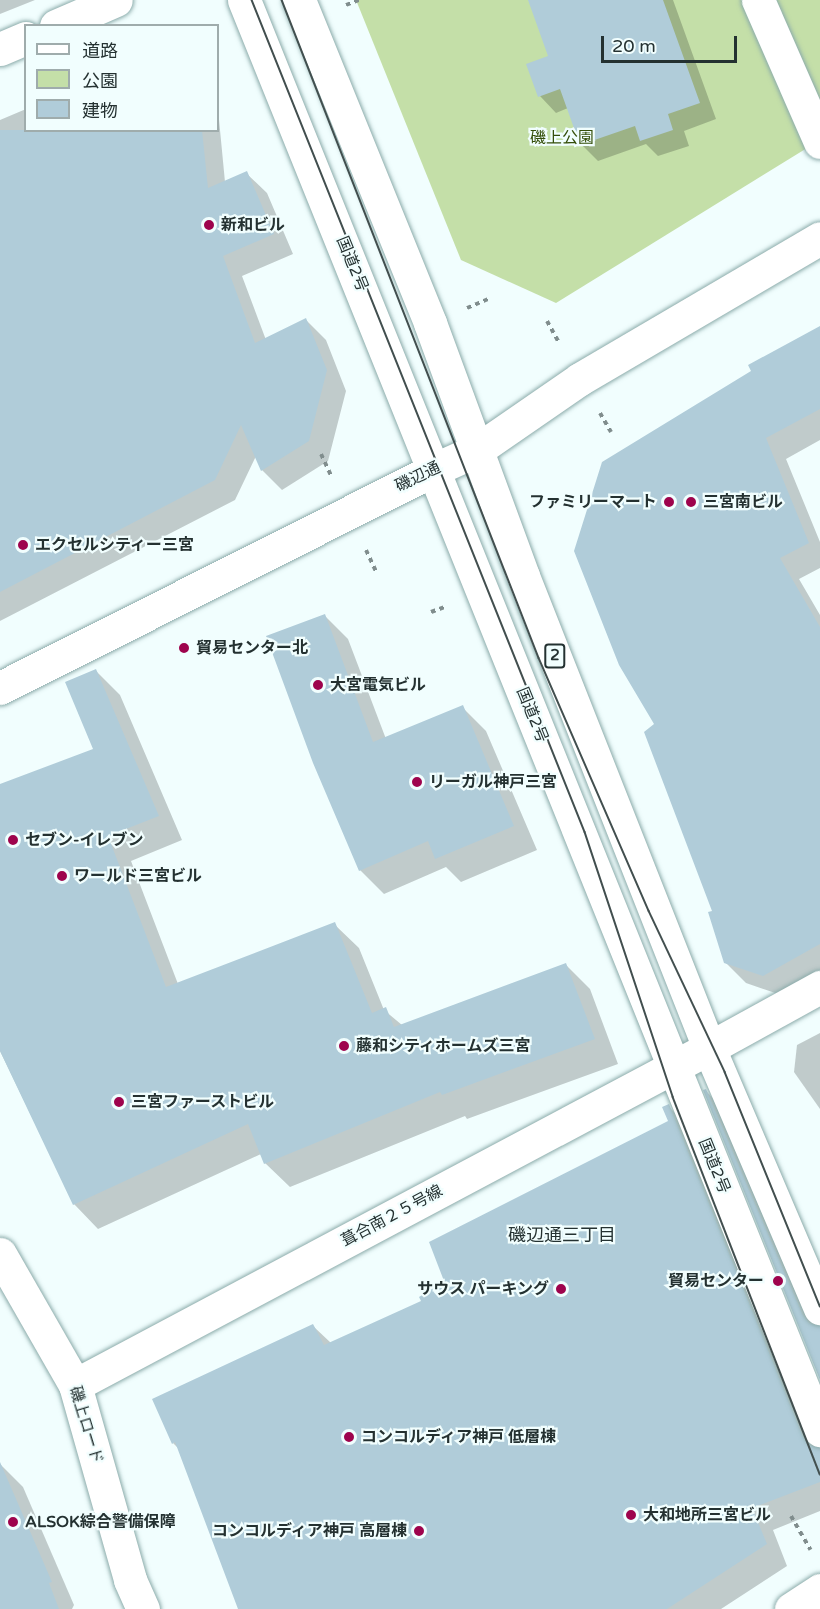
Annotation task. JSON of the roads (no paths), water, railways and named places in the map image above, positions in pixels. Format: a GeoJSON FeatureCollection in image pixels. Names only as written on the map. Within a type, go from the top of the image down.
{"type":"FeatureCollection","features":[{"type":"Feature","properties":{"kind":"main road"},"geometry":{"type":"LineString","coordinates":[[61,24],[116,0]]}},
{"type":"Feature","properties":{"kind":"main road","name":"国道2号"},"geometry":{"type":"LineString","coordinates":[[244,0],[820,1430]]}},
{"type":"Feature","properties":{"kind":"main road","name":"2"},"geometry":{"type":"LineString","coordinates":[[299,0],[430,323],[523,576],[709,1048],[820,1308]]}},
{"type":"Feature","properties":{"kind":"main road"},"geometry":{"type":"LineString","coordinates":[[758,0],[820,142]]}},
{"type":"Feature","properties":{"kind":"main road"},"geometry":{"type":"LineString","coordinates":[[0,49],[24,39]]}},
{"type":"Feature","properties":{"kind":"main road","name":"磯辺通"},"geometry":{"type":"LineString","coordinates":[[0,688],[477,450],[580,379],[820,238]]}},
{"type":"Feature","properties":{"kind":"main road","name":"葺合南２５号線"},"geometry":{"type":"LineString","coordinates":[[75,1385],[820,987]]}},
{"type":"Feature","properties":{"kind":"main road","name":"磯上ロード"},"geometry":{"type":"LineString","coordinates":[[0,1254],[75,1385],[130,1580],[143,1609]]}},
{"type":"Feature","properties":{"kind":"main road"},"geometry":{"type":"LineString","coordinates":[[791,1609],[820,1590]]}},
{"type":"Feature","properties":{"kind":"tram line"},"geometry":{"type":"LineString","coordinates":[[252,0],[585,832],[673,1097],[820,1474]]}},
{"type":"Feature","properties":{"kind":"tram line"},"geometry":{"type":"LineString","coordinates":[[282,0],[539,658],[649,911],[725,1072],[820,1306]]}},
{"type":"Feature","properties":{"kind":"place","name":"新和ビル"},"geometry":{"type":"Point","coordinates":[209,225]}},
{"type":"Feature","properties":{"kind":"place","name":"ファミリーマート"},"geometry":{"type":"Point","coordinates":[669,502]}},
{"type":"Feature","properties":{"kind":"place","name":"三宮南ビル"},"geometry":{"type":"Point","coordinates":[691,502]}},
{"type":"Feature","properties":{"kind":"place","name":"エクセルシティー三宮"},"geometry":{"type":"Point","coordinates":[23,545]}},
{"type":"Feature","properties":{"kind":"place","name":"貿易センター北"},"geometry":{"type":"Point","coordinates":[184,648]}},
{"type":"Feature","properties":{"kind":"place","name":"大宮電気ビル"},"geometry":{"type":"Point","coordinates":[318,685]}},
{"type":"Feature","properties":{"kind":"place","name":"リーガル神戸三宮"},"geometry":{"type":"Point","coordinates":[417,782]}},
{"type":"Feature","properties":{"kind":"place","name":"セブン-イレブン"},"geometry":{"type":"Point","coordinates":[13,840]}},
{"type":"Feature","properties":{"kind":"place","name":"ワールド三宮ビル"},"geometry":{"type":"Point","coordinates":[62,876]}},
{"type":"Feature","properties":{"kind":"place","name":"藤和シティホームズ三宮"},"geometry":{"type":"Point","coordinates":[344,1046]}},
{"type":"Feature","properties":{"kind":"place","name":"三宮ファーストビル"},"geometry":{"type":"Point","coordinates":[119,1102]}},
{"type":"Feature","properties":{"kind":"place","name":"貿易センター"},"geometry":{"type":"Point","coordinates":[778,1281]}},
{"type":"Feature","properties":{"kind":"place","name":"サウス パーキング"},"geometry":{"type":"Point","coordinates":[561,1289]}},
{"type":"Feature","properties":{"kind":"place","name":"コンコルディア神戸 低層棟"},"geometry":{"type":"Point","coordinates":[349,1437]}},
{"type":"Feature","properties":{"kind":"place","name":"大和地所三宮ビル"},"geometry":{"type":"Point","coordinates":[631,1515]}},
{"type":"Feature","properties":{"kind":"place","name":"ALSOK綜合警備保障"},"geometry":{"type":"Point","coordinates":[13,1522]}},
{"type":"Feature","properties":{"kind":"place","name":"コンコルディア神戸 高層棟"},"geometry":{"type":"Point","coordinates":[419,1531]}},
{"type":"Feature","properties":{"kind":"district","name":"磯辺通三丁目"},"geometry":{"type":"Point","coordinates":[562,1235]}},
{"type":"Feature","properties":{"kind":"park label","name":"磯上公園"},"geometry":{"type":"Point","coordinates":[562,138]}}]}
